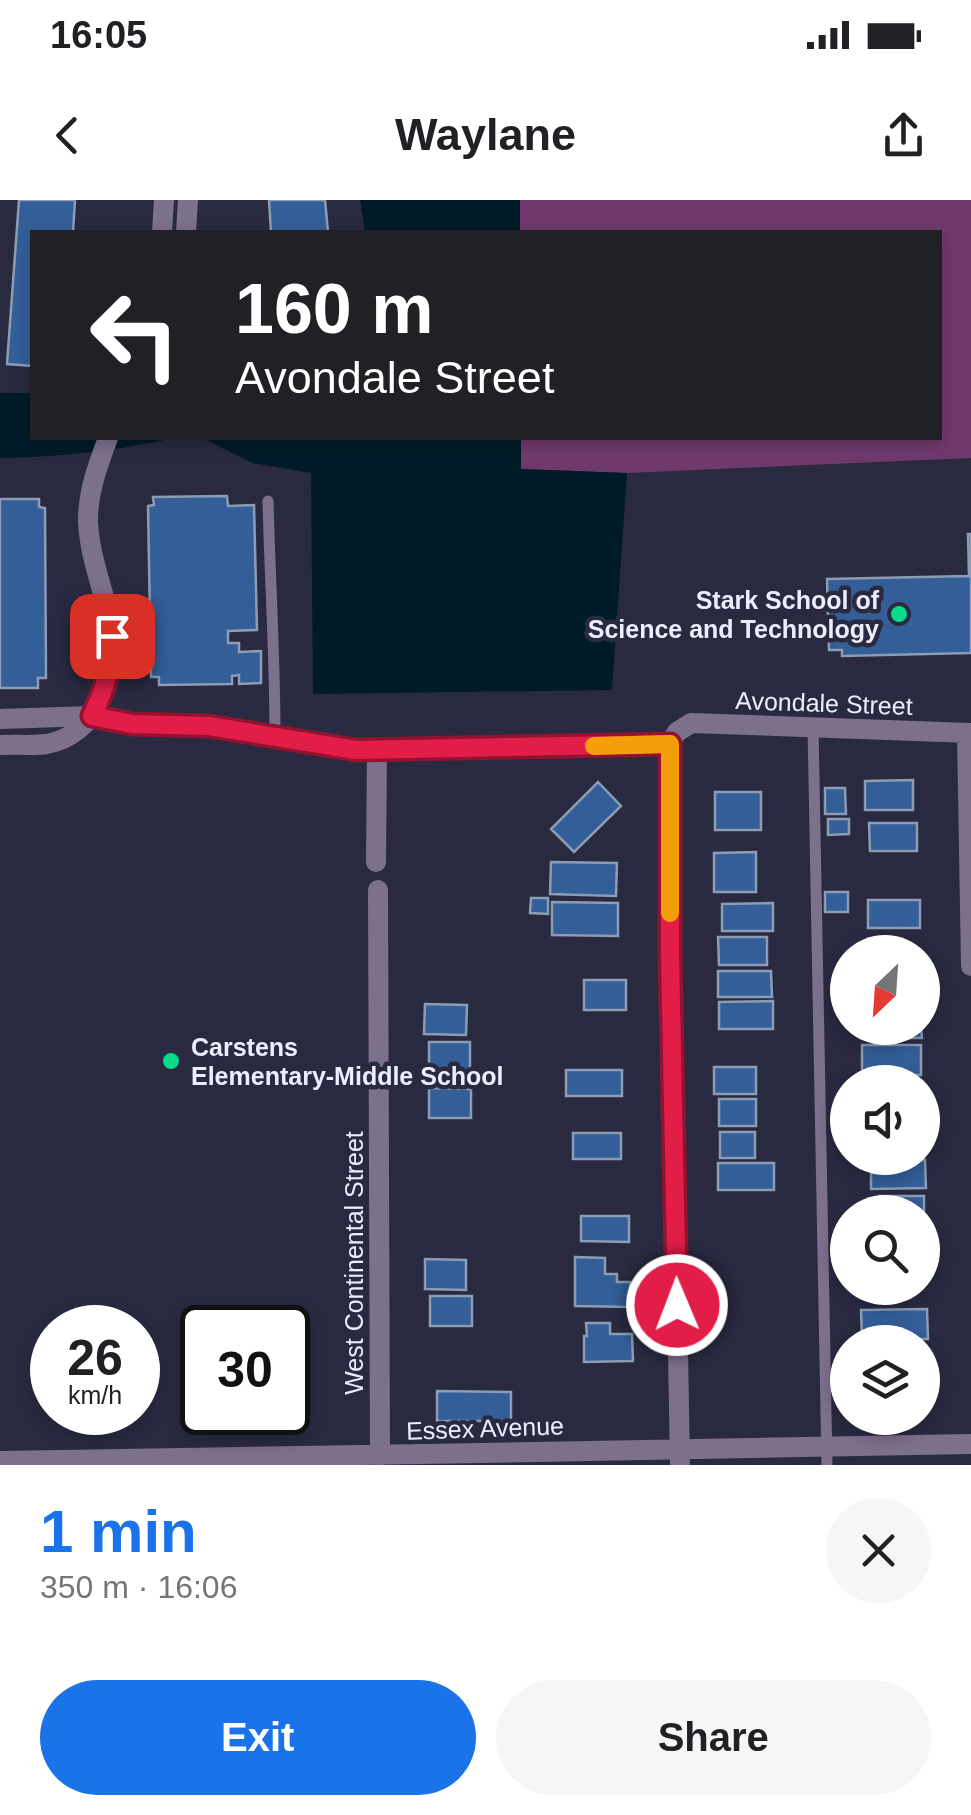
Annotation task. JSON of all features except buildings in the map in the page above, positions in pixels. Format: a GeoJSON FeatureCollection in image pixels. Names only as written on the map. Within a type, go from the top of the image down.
{"type":"FeatureCollection","features":[{"type":"Feature","properties":{"kind":"street"},"geometry":{"type":"LineString","coordinates":[[162,230],[164,200]]}},
{"type":"Feature","properties":{"kind":"street"},"geometry":{"type":"LineString","coordinates":[[186,230],[188,200]]}},
{"type":"Feature","properties":{"kind":"street"},"geometry":{"type":"LineString","coordinates":[[2,720],[1,745],[46,744],[67,738],[92,716],[105,689],[112,636],[90,539],[89,502],[107,440]]}},
{"type":"Feature","properties":{"kind":"street","name":"Avondale Street"},"geometry":{"type":"LineString","coordinates":[[2,720],[92,716],[132,724],[209,726],[356,750],[674,738],[691,723],[969,733]]}},
{"type":"Feature","properties":{"kind":"street"},"geometry":{"type":"LineString","coordinates":[[969,733],[971,966]]}},
{"type":"Feature","properties":{"kind":"street"},"geometry":{"type":"LineString","coordinates":[[674,738],[670,953],[680,1457]]}},
{"type":"Feature","properties":{"kind":"street"},"geometry":{"type":"LineString","coordinates":[[376,862],[377,750]]}},
{"type":"Feature","properties":{"kind":"street","name":"West Continental Street"},"geometry":{"type":"LineString","coordinates":[[378,890],[380,1456]]}},
{"type":"Feature","properties":{"kind":"street","name":"Essex Avenue"},"geometry":{"type":"LineString","coordinates":[[0,1461],[827,1456],[971,1444]]}},
{"type":"Feature","properties":{"kind":"lane"},"geometry":{"type":"LineString","coordinates":[[268,501],[275,736]]}},
{"type":"Feature","properties":{"kind":"lane"},"geometry":{"type":"LineString","coordinates":[[813,727],[827,1456]]}},
{"type":"Feature","properties":{"kind":"shaded area"},"geometry":{"type":"Polygon","coordinates":[[[520,200],[971,200],[971,458],[627,473],[521,469],[521,440],[942,440],[942,230],[520,230],[520,200]]]}},
{"type":"Feature","properties":{"kind":"water"},"geometry":{"type":"Polygon","coordinates":[[[360,200],[520,200],[520,230],[365,230],[360,200]]]}},
{"type":"Feature","properties":{"kind":"water"},"geometry":{"type":"Polygon","coordinates":[[[0,393],[30,393],[30,440],[163,440],[88,452],[0,458],[0,393]]]}},
{"type":"Feature","properties":{"kind":"water"},"geometry":{"type":"Polygon","coordinates":[[[207,440],[521,440],[521,469],[627,473],[612,690],[313,694],[311,473],[252,463],[207,440]]]}},
{"type":"Feature","properties":{"kind":"slow traffic"},"geometry":{"type":"LineString","coordinates":[[594,746],[670,744],[670,913]]}},
{"type":"Feature","properties":{"kind":"place","name":"Stark School of Science and Technology"},"geometry":{"type":"Point","coordinates":[899,614]}},
{"type":"Feature","properties":{"kind":"place","name":"Carstens Elementary-Middle School"},"geometry":{"type":"Point","coordinates":[171,1061]}},
{"type":"Feature","properties":{"kind":"route"},"geometry":{"type":"LineString","coordinates":[[112,636],[110,670],[92,716],[132,724],[209,726],[356,750],[670,744],[677,1305]]}}]}
